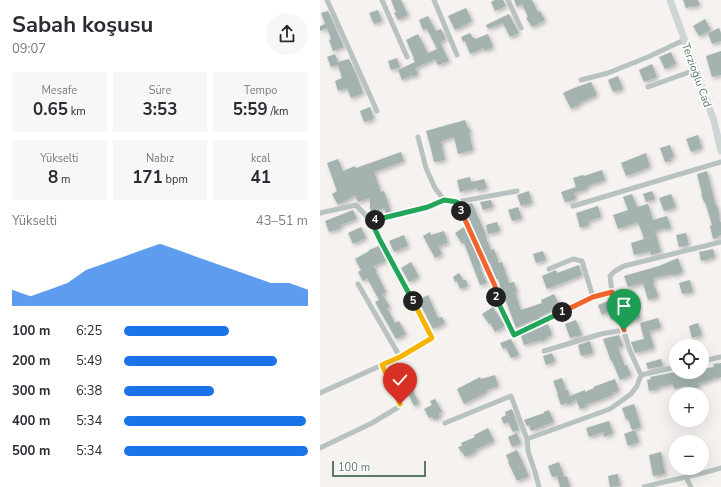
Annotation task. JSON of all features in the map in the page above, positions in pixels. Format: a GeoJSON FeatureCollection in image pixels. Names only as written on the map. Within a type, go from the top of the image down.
{"type":"FeatureCollection","features":[{"type":"Feature","properties":{"kind":"street"},"geometry":{"type":"LineString","coordinates":[[327,0],[377,111]]}},
{"type":"Feature","properties":{"kind":"street"},"geometry":{"type":"LineString","coordinates":[[382,0],[407,57]]}},
{"type":"Feature","properties":{"kind":"street"},"geometry":{"type":"LineString","coordinates":[[434,0],[457,55]]}},
{"type":"Feature","properties":{"kind":"street"},"geometry":{"type":"LineString","coordinates":[[508,0],[521,28]]}},
{"type":"Feature","properties":{"kind":"street","name":"Terzioğlu Cad"},"geometry":{"type":"LineString","coordinates":[[670,0],[714,121],[721,151]]}},
{"type":"Feature","properties":{"kind":"street"},"geometry":{"type":"LineString","coordinates":[[581,80],[608,73],[648,57],[684,40]]}},
{"type":"Feature","properties":{"kind":"street"},"geometry":{"type":"LineString","coordinates":[[648,87],[695,70]]}},
{"type":"Feature","properties":{"kind":"street"},"geometry":{"type":"LineString","coordinates":[[418,137],[426,168],[435,188],[444,200]]}},
{"type":"Feature","properties":{"kind":"street"},"geometry":{"type":"LineString","coordinates":[[574,206],[721,162]]}},
{"type":"Feature","properties":{"kind":"street"},"geometry":{"type":"LineString","coordinates":[[371,221],[428,207],[444,200],[457,202],[517,191]]}},
{"type":"Feature","properties":{"kind":"street"},"geometry":{"type":"LineString","coordinates":[[457,202],[495,286],[497,300],[514,335],[593,297],[612,292]]}},
{"type":"Feature","properties":{"kind":"street"},"geometry":{"type":"LineString","coordinates":[[320,213],[356,205],[371,221],[432,338],[400,357],[320,393]]}},
{"type":"Feature","properties":{"kind":"street"},"geometry":{"type":"LineString","coordinates":[[527,439],[610,409],[631,394],[637,386],[641,375],[630,351],[612,292],[610,276],[624,266],[721,242]]}},
{"type":"Feature","properties":{"kind":"street"},"geometry":{"type":"LineString","coordinates":[[549,269],[574,260],[582,261],[593,297]]}},
{"type":"Feature","properties":{"kind":"street"},"geometry":{"type":"LineString","coordinates":[[358,284],[400,357]]}},
{"type":"Feature","properties":{"kind":"street"},"geometry":{"type":"LineString","coordinates":[[544,351],[601,334],[624,330]]}},
{"type":"Feature","properties":{"kind":"street"},"geometry":{"type":"LineString","coordinates":[[709,360],[721,357]]}},
{"type":"Feature","properties":{"kind":"street"},"geometry":{"type":"LineString","coordinates":[[320,448],[372,423],[397,408],[400,404],[382,365]]}},
{"type":"Feature","properties":{"kind":"street"},"geometry":{"type":"LineString","coordinates":[[641,375],[669,369]]}},
{"type":"Feature","properties":{"kind":"street"},"geometry":{"type":"LineString","coordinates":[[446,423],[510,396],[527,439],[528,451],[539,487]]}},
{"type":"Feature","properties":{"kind":"street"},"geometry":{"type":"LineString","coordinates":[[644,487],[664,484],[721,468]]}},
{"type":"Feature","properties":{"kind":"street"},"geometry":{"type":"LineString","coordinates":[[686,477],[691,487]]}},
{"type":"Feature","properties":{"kind":"building"},"geometry":{"type":"Polygon","coordinates":[[[391,0],[401,0],[408,15],[398,20],[394,13],[396,12],[391,0]]]}},
{"type":"Feature","properties":{"kind":"building"},"geometry":{"type":"Polygon","coordinates":[[[495,0],[503,0],[506,6],[495,11],[491,2],[495,0]]]}},
{"type":"Feature","properties":{"kind":"building"},"geometry":{"type":"Polygon","coordinates":[[[514,0],[532,0],[538,12],[540,11],[545,20],[532,27],[526,18],[528,17],[522,4],[517,7],[514,0]]]}},
{"type":"Feature","properties":{"kind":"building"},"geometry":{"type":"Polygon","coordinates":[[[683,0],[698,0],[700,5],[686,8],[683,0]]]}},
{"type":"Feature","properties":{"kind":"building"},"geometry":{"type":"Polygon","coordinates":[[[466,8],[472,21],[455,30],[448,16],[466,8]]]}},
{"type":"Feature","properties":{"kind":"building"},"geometry":{"type":"Polygon","coordinates":[[[378,10],[382,21],[374,24],[369,13],[378,10]]]}},
{"type":"Feature","properties":{"kind":"building"},"geometry":{"type":"Polygon","coordinates":[[[328,11],[344,47],[333,51],[327,28],[320,31],[320,26],[325,24],[321,13],[328,11]]]}},
{"type":"Feature","properties":{"kind":"building"},"geometry":{"type":"Polygon","coordinates":[[[509,14],[519,33],[510,37],[503,23],[488,29],[486,25],[509,14]]]}},
{"type":"Feature","properties":{"kind":"building"},"geometry":{"type":"Polygon","coordinates":[[[428,16],[436,31],[441,29],[446,39],[440,42],[449,61],[438,65],[435,59],[415,68],[418,74],[402,80],[398,70],[415,62],[406,40],[418,34],[428,53],[437,49],[427,29],[423,30],[419,20],[428,16]]]}},
{"type":"Feature","properties":{"kind":"building"},"geometry":{"type":"Polygon","coordinates":[[[705,19],[711,30],[699,36],[693,26],[705,19]]]}},
{"type":"Feature","properties":{"kind":"building"},"geometry":{"type":"Polygon","coordinates":[[[719,28],[721,33],[721,41],[712,44],[708,33],[719,28]]]}},
{"type":"Feature","properties":{"kind":"building"},"geometry":{"type":"Polygon","coordinates":[[[470,33],[475,39],[488,34],[493,47],[484,51],[483,48],[470,54],[465,41],[463,42],[461,37],[470,33]]]}},
{"type":"Feature","properties":{"kind":"building"},"geometry":{"type":"Polygon","coordinates":[[[721,51],[721,75],[712,77],[706,56],[721,51]]]}},
{"type":"Feature","properties":{"kind":"building"},"geometry":{"type":"Polygon","coordinates":[[[671,52],[676,64],[665,69],[659,57],[671,52]]]}},
{"type":"Feature","properties":{"kind":"building"},"geometry":{"type":"Polygon","coordinates":[[[335,54],[338,62],[349,59],[363,93],[351,98],[347,88],[338,91],[335,81],[342,78],[338,65],[331,67],[327,57],[335,54]]]}},
{"type":"Feature","properties":{"kind":"building"},"geometry":{"type":"Polygon","coordinates":[[[397,58],[400,67],[391,70],[388,61],[397,58]]]}},
{"type":"Feature","properties":{"kind":"building"},"geometry":{"type":"Polygon","coordinates":[[[652,64],[657,77],[644,82],[639,70],[652,64]]]}},
{"type":"Feature","properties":{"kind":"building"},"geometry":{"type":"Polygon","coordinates":[[[618,76],[623,89],[613,92],[608,80],[618,76]]]}},
{"type":"Feature","properties":{"kind":"building"},"geometry":{"type":"Polygon","coordinates":[[[591,82],[597,95],[579,103],[580,104],[571,109],[563,93],[591,82]]]}},
{"type":"Feature","properties":{"kind":"building"},"geometry":{"type":"Polygon","coordinates":[[[370,107],[374,119],[364,122],[360,111],[370,107]]]}},
{"type":"Feature","properties":{"kind":"building"},"geometry":{"type":"Polygon","coordinates":[[[465,120],[471,132],[469,133],[473,150],[458,154],[454,137],[441,141],[445,160],[434,162],[426,131],[465,120]]]}},
{"type":"Feature","properties":{"kind":"building"},"geometry":{"type":"Polygon","coordinates":[[[698,135],[702,148],[691,152],[686,139],[698,135]]]}},
{"type":"Feature","properties":{"kind":"building"},"geometry":{"type":"Polygon","coordinates":[[[670,145],[674,157],[670,158],[671,161],[665,162],[660,148],[670,145]]]}},
{"type":"Feature","properties":{"kind":"building"},"geometry":{"type":"Polygon","coordinates":[[[401,152],[404,161],[374,172],[381,192],[384,191],[391,212],[386,213],[384,208],[372,213],[370,208],[370,198],[358,202],[355,195],[338,205],[332,194],[337,191],[327,163],[338,159],[343,171],[401,152]]]}},
{"type":"Feature","properties":{"kind":"building"},"geometry":{"type":"Polygon","coordinates":[[[646,153],[650,167],[626,176],[621,163],[646,153]]]}},
{"type":"Feature","properties":{"kind":"building"},"geometry":{"type":"Polygon","coordinates":[[[602,170],[605,180],[587,186],[587,189],[574,193],[576,199],[565,202],[561,192],[576,187],[573,178],[602,170]]]}},
{"type":"Feature","properties":{"kind":"building"},"geometry":{"type":"Polygon","coordinates":[[[707,171],[721,223],[721,235],[713,239],[710,226],[712,225],[701,194],[697,174],[707,171]]]}},
{"type":"Feature","properties":{"kind":"building"},"geometry":{"type":"Polygon","coordinates":[[[470,177],[471,182],[484,179],[487,188],[478,191],[477,188],[460,192],[457,180],[470,177]]]}},
{"type":"Feature","properties":{"kind":"building"},"geometry":{"type":"Polygon","coordinates":[[[529,191],[532,203],[521,206],[517,195],[529,191]]]}},
{"type":"Feature","properties":{"kind":"building"},"geometry":{"type":"Polygon","coordinates":[[[652,191],[655,199],[646,202],[643,194],[652,191]]]}},
{"type":"Feature","properties":{"kind":"building"},"geometry":{"type":"Polygon","coordinates":[[[632,194],[637,207],[648,204],[653,220],[667,216],[671,228],[655,231],[661,252],[651,255],[650,251],[634,255],[631,243],[644,239],[638,222],[618,229],[613,215],[628,210],[623,197],[632,194]]]}},
{"type":"Feature","properties":{"kind":"building"},"geometry":{"type":"Polygon","coordinates":[[[671,194],[676,207],[664,211],[659,198],[671,194]]]}},
{"type":"Feature","properties":{"kind":"building"},"geometry":{"type":"Polygon","coordinates":[[[491,200],[493,207],[483,210],[480,202],[491,200]]]}},
{"type":"Feature","properties":{"kind":"building"},"geometry":{"type":"Polygon","coordinates":[[[472,203],[491,250],[494,249],[499,263],[502,262],[509,283],[514,282],[517,292],[515,292],[521,310],[542,303],[541,300],[554,294],[560,307],[539,317],[540,319],[533,320],[516,328],[498,279],[496,279],[463,205],[472,203]]]}},
{"type":"Feature","properties":{"kind":"building"},"geometry":{"type":"Polygon","coordinates":[[[598,206],[601,217],[588,221],[589,225],[580,228],[576,213],[598,206]]]}},
{"type":"Feature","properties":{"kind":"building"},"geometry":{"type":"Polygon","coordinates":[[[518,207],[522,218],[512,221],[508,210],[518,207]]]}},
{"type":"Feature","properties":{"kind":"building"},"geometry":{"type":"Polygon","coordinates":[[[353,210],[357,219],[340,225],[341,228],[329,232],[325,221],[353,210]]]}},
{"type":"Feature","properties":{"kind":"building"},"geometry":{"type":"Polygon","coordinates":[[[497,222],[500,231],[488,234],[486,225],[497,222]]]}},
{"type":"Feature","properties":{"kind":"building"},"geometry":{"type":"Polygon","coordinates":[[[361,227],[366,238],[353,244],[348,233],[361,227]]]}},
{"type":"Feature","properties":{"kind":"building"},"geometry":{"type":"Polygon","coordinates":[[[464,227],[482,266],[480,267],[487,283],[480,285],[464,243],[462,244],[455,233],[464,227]]]}},
{"type":"Feature","properties":{"kind":"building"},"geometry":{"type":"Polygon","coordinates":[[[444,231],[448,243],[438,246],[442,254],[435,258],[423,236],[430,232],[431,235],[444,231]]]}},
{"type":"Feature","properties":{"kind":"building"},"geometry":{"type":"Polygon","coordinates":[[[686,233],[689,245],[679,247],[676,235],[686,233]]]}},
{"type":"Feature","properties":{"kind":"building"},"geometry":{"type":"Polygon","coordinates":[[[404,235],[408,246],[394,252],[389,241],[404,235]]]}},
{"type":"Feature","properties":{"kind":"building"},"geometry":{"type":"Polygon","coordinates":[[[379,246],[386,261],[373,266],[377,271],[376,272],[386,292],[382,294],[390,307],[387,308],[395,323],[399,321],[406,334],[396,339],[375,302],[379,300],[367,278],[363,281],[358,272],[361,270],[355,259],[369,250],[379,246]]]}},
{"type":"Feature","properties":{"kind":"building"},"geometry":{"type":"Polygon","coordinates":[[[713,249],[715,257],[701,261],[699,252],[713,249]]]}},
{"type":"Feature","properties":{"kind":"building"},"geometry":{"type":"Polygon","coordinates":[[[543,251],[546,260],[536,263],[533,254],[543,251]]]}},
{"type":"Feature","properties":{"kind":"building"},"geometry":{"type":"Polygon","coordinates":[[[678,258],[683,272],[673,276],[673,274],[653,278],[653,283],[658,297],[648,300],[643,283],[628,287],[624,276],[659,266],[678,258]]]}},
{"type":"Feature","properties":{"kind":"building"},"geometry":{"type":"Polygon","coordinates":[[[411,262],[419,277],[409,282],[401,268],[411,262]]]}},
{"type":"Feature","properties":{"kind":"building"},"geometry":{"type":"Polygon","coordinates":[[[579,265],[582,275],[547,289],[542,276],[556,270],[557,273],[579,265]]]}},
{"type":"Feature","properties":{"kind":"building"},"geometry":{"type":"Polygon","coordinates":[[[459,273],[463,280],[466,280],[468,286],[460,289],[457,281],[455,282],[453,277],[459,273]]]}},
{"type":"Feature","properties":{"kind":"building"},"geometry":{"type":"Polygon","coordinates":[[[690,280],[693,292],[682,294],[679,283],[690,280]]]}},
{"type":"Feature","properties":{"kind":"building"},"geometry":{"type":"Polygon","coordinates":[[[428,295],[438,318],[442,317],[445,323],[433,329],[418,300],[428,295]]]}},
{"type":"Feature","properties":{"kind":"building"},"geometry":{"type":"Polygon","coordinates":[[[610,300],[616,318],[611,320],[608,312],[602,315],[598,305],[610,300]]]}},
{"type":"Feature","properties":{"kind":"building"},"geometry":{"type":"Polygon","coordinates":[[[637,306],[641,319],[626,323],[622,310],[637,306]]]}},
{"type":"Feature","properties":{"kind":"building"},"geometry":{"type":"Polygon","coordinates":[[[493,307],[505,326],[495,332],[490,323],[489,324],[482,314],[493,307]]]}},
{"type":"Feature","properties":{"kind":"building"},"geometry":{"type":"Polygon","coordinates":[[[658,318],[661,328],[649,331],[654,348],[635,353],[631,342],[644,339],[640,323],[658,318]]]}},
{"type":"Feature","properties":{"kind":"building"},"geometry":{"type":"Polygon","coordinates":[[[576,320],[582,335],[570,338],[565,324],[576,320]]]}},
{"type":"Feature","properties":{"kind":"building"},"geometry":{"type":"Polygon","coordinates":[[[698,323],[702,335],[692,338],[689,326],[698,323]]]}},
{"type":"Feature","properties":{"kind":"building"},"geometry":{"type":"Polygon","coordinates":[[[548,324],[552,335],[545,338],[546,340],[540,340],[524,345],[521,336],[548,324]]]}},
{"type":"Feature","properties":{"kind":"building"},"geometry":{"type":"Polygon","coordinates":[[[619,335],[623,346],[618,348],[625,366],[627,365],[631,375],[620,380],[603,339],[619,335]]]}},
{"type":"Feature","properties":{"kind":"building"},"geometry":{"type":"Polygon","coordinates":[[[511,339],[519,355],[511,358],[506,348],[503,349],[500,343],[511,339]]]}},
{"type":"Feature","properties":{"kind":"building"},"geometry":{"type":"Polygon","coordinates":[[[590,341],[593,353],[581,356],[578,345],[590,341]]]}},
{"type":"Feature","properties":{"kind":"building"},"geometry":{"type":"Polygon","coordinates":[[[552,353],[555,361],[546,365],[543,356],[552,353]]]}},
{"type":"Feature","properties":{"kind":"building"},"geometry":{"type":"Polygon","coordinates":[[[661,359],[663,366],[648,369],[646,363],[661,359]]]}},
{"type":"Feature","properties":{"kind":"building"},"geometry":{"type":"Polygon","coordinates":[[[398,362],[419,403],[414,406],[395,367],[389,370],[387,367],[398,362]]]}},
{"type":"Feature","properties":{"kind":"building"},"geometry":{"type":"Polygon","coordinates":[[[721,363],[721,377],[698,384],[699,387],[674,387],[673,384],[658,387],[659,389],[649,391],[647,380],[651,379],[650,377],[669,373],[669,379],[709,379],[709,368],[714,367],[713,364],[721,363]]]}},
{"type":"Feature","properties":{"kind":"building"},"geometry":{"type":"Polygon","coordinates":[[[495,375],[498,386],[486,390],[487,392],[464,404],[457,389],[480,377],[481,379],[495,375]]]}},
{"type":"Feature","properties":{"kind":"building"},"geometry":{"type":"Polygon","coordinates":[[[562,378],[566,390],[568,390],[570,396],[585,390],[585,392],[594,388],[593,387],[615,379],[619,391],[612,393],[613,395],[585,405],[586,407],[580,409],[576,399],[570,404],[566,403],[561,405],[553,381],[562,378]]]}},
{"type":"Feature","properties":{"kind":"building"},"geometry":{"type":"Polygon","coordinates":[[[435,399],[442,412],[439,414],[440,417],[434,420],[432,417],[429,418],[424,409],[432,405],[430,401],[435,399]]]}},
{"type":"Feature","properties":{"kind":"building"},"geometry":{"type":"Polygon","coordinates":[[[634,404],[641,427],[632,430],[628,419],[626,420],[622,408],[634,404]]]}},
{"type":"Feature","properties":{"kind":"building"},"geometry":{"type":"Polygon","coordinates":[[[512,409],[519,430],[513,432],[508,422],[504,424],[501,418],[506,415],[505,412],[512,409]]]}},
{"type":"Feature","properties":{"kind":"building"},"geometry":{"type":"Polygon","coordinates":[[[549,410],[554,422],[531,431],[529,425],[527,426],[524,420],[549,410]]]}},
{"type":"Feature","properties":{"kind":"building"},"geometry":{"type":"Polygon","coordinates":[[[609,421],[613,433],[604,437],[603,432],[589,437],[586,428],[609,421]]]}},
{"type":"Feature","properties":{"kind":"building"},"geometry":{"type":"Polygon","coordinates":[[[488,428],[494,441],[475,450],[476,452],[465,457],[458,447],[462,446],[461,443],[475,437],[474,435],[488,428]]]}},
{"type":"Feature","properties":{"kind":"building"},"geometry":{"type":"Polygon","coordinates":[[[635,430],[639,442],[628,446],[624,434],[635,430]]]}},
{"type":"Feature","properties":{"kind":"building"},"geometry":{"type":"Polygon","coordinates":[[[517,433],[521,443],[512,447],[508,437],[517,433]]]}},
{"type":"Feature","properties":{"kind":"building"},"geometry":{"type":"Polygon","coordinates":[[[517,450],[529,476],[517,481],[506,455],[517,450]]]}},
{"type":"Feature","properties":{"kind":"building"},"geometry":{"type":"Polygon","coordinates":[[[661,452],[665,474],[653,476],[649,455],[661,452]]]}},
{"type":"Feature","properties":{"kind":"building"},"geometry":{"type":"Polygon","coordinates":[[[559,462],[564,477],[567,476],[570,487],[560,487],[557,476],[552,477],[548,466],[559,462]]]}},
{"type":"Feature","properties":{"kind":"building"},"geometry":{"type":"Polygon","coordinates":[[[618,474],[620,486],[610,487],[608,476],[618,474]]]}},
{"type":"Feature","properties":{"kind":"route"},"geometry":{"type":"LineString","coordinates":[[400,404],[382,365],[400,357],[432,338],[371,221],[428,207],[444,200],[457,202],[495,286],[497,300],[514,335],[593,297],[612,292],[624,330]]}}]}
